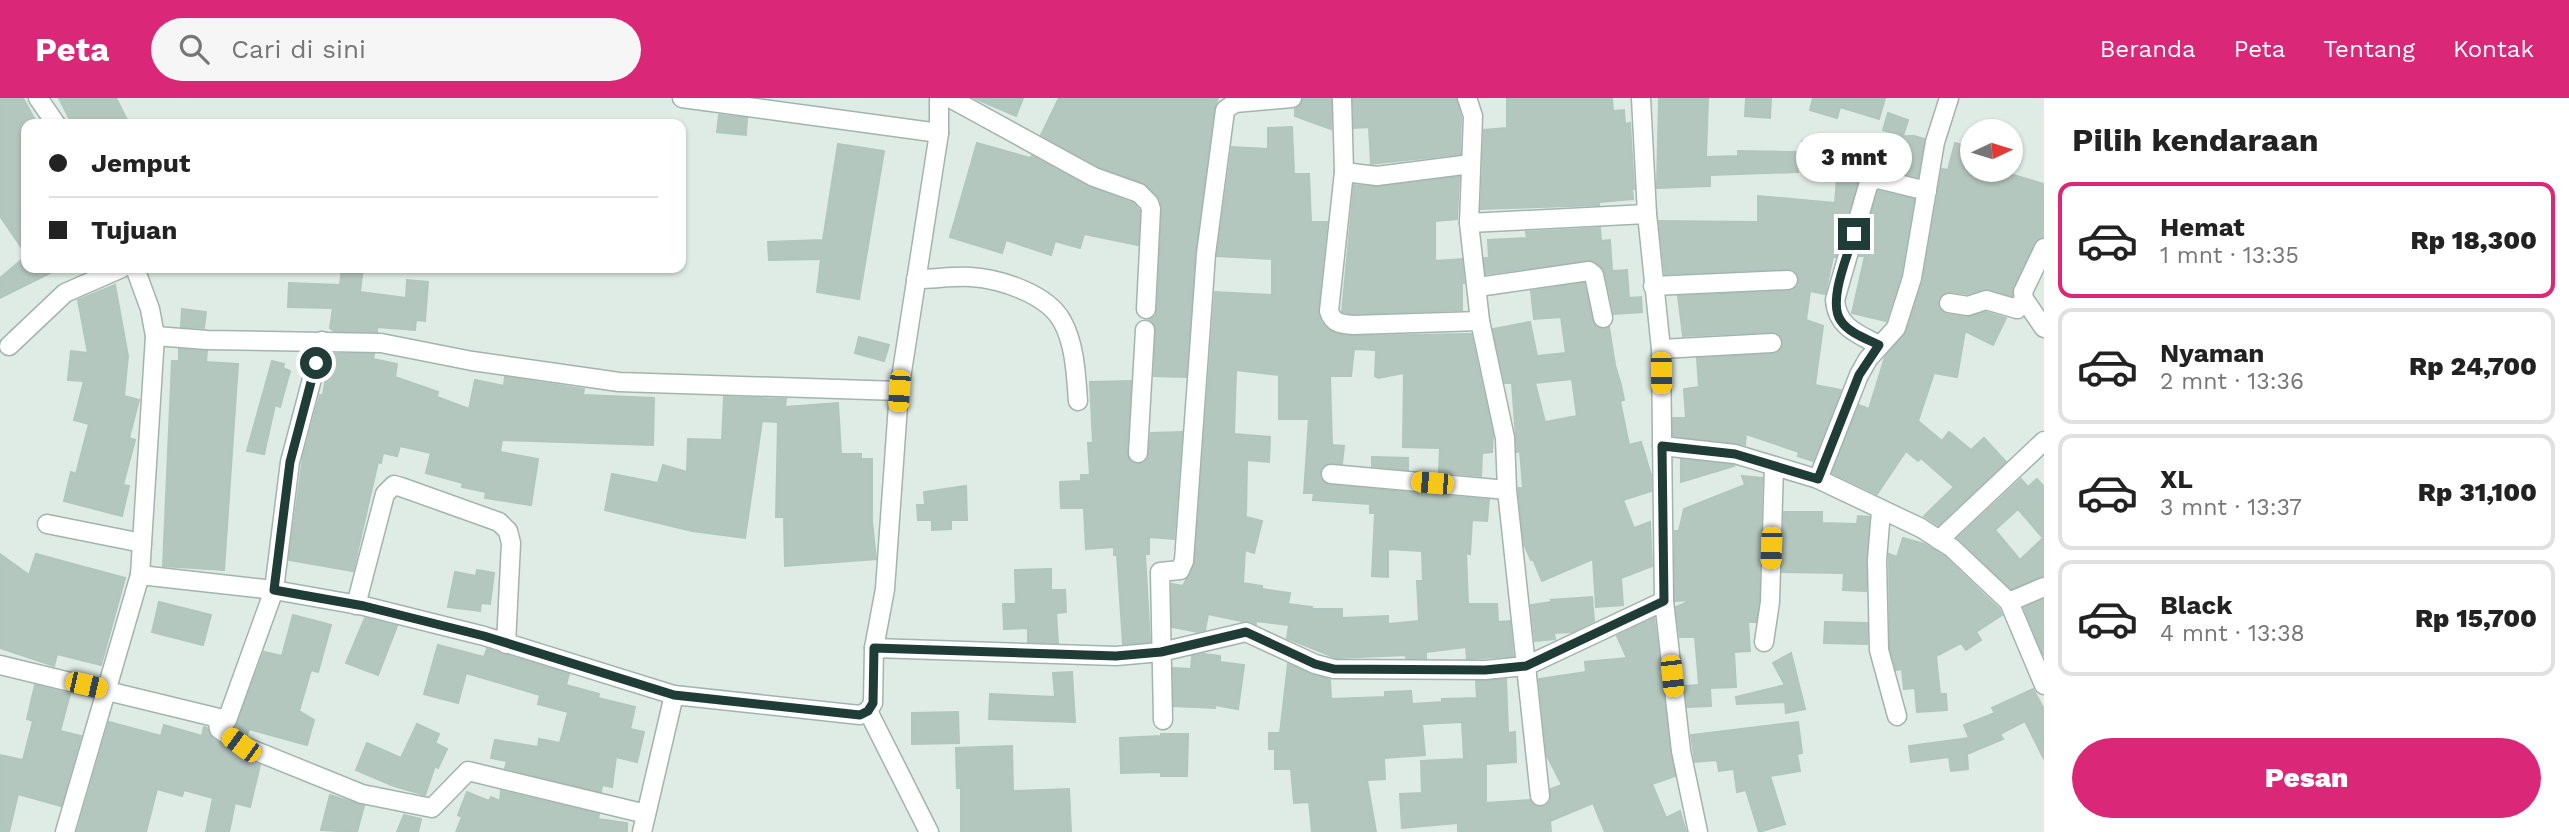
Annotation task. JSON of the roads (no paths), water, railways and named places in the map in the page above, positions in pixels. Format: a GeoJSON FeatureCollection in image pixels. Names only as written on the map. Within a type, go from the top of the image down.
{"type":"FeatureCollection","features":[{"type":"Feature","properties":{"kind":"street"},"geometry":{"type":"LineString","coordinates":[[38,98],[53,119]]}},
{"type":"Feature","properties":{"kind":"street"},"geometry":{"type":"LineString","coordinates":[[682,98],[766,104],[939,132]]}},
{"type":"Feature","properties":{"kind":"street"},"geometry":{"type":"LineString","coordinates":[[140,575],[274,590],[356,605],[484,636],[674,695],[860,715],[868,711],[873,703],[874,648],[885,589],[899,391],[939,132],[939,98]]}},
{"type":"Feature","properties":{"kind":"street"},"geometry":{"type":"LineString","coordinates":[[950,98],[1094,177],[1144,197],[1151,209],[1146,309]]}},
{"type":"Feature","properties":{"kind":"street"},"geometry":{"type":"LineString","coordinates":[[1163,720],[1160,572],[1180,570],[1184,561],[1206,254],[1225,110],[1235,103],[1292,98]]}},
{"type":"Feature","properties":{"kind":"street"},"geometry":{"type":"LineString","coordinates":[[1342,98],[1344,172],[1329,311],[1332,318],[1342,324],[1353,325],[1480,321]]}},
{"type":"Feature","properties":{"kind":"street"},"geometry":{"type":"LineString","coordinates":[[1467,98],[1473,116],[1469,223],[1480,321],[1505,438],[1507,490],[1540,796]]}},
{"type":"Feature","properties":{"kind":"street"},"geometry":{"type":"LineString","coordinates":[[1641,98],[1647,214],[1661,349],[1664,601],[1681,751],[1698,832]]}},
{"type":"Feature","properties":{"kind":"street"},"geometry":{"type":"LineString","coordinates":[[1818,479],[1859,375],[1879,345],[1896,328],[1912,278],[1935,142],[1949,98]]}},
{"type":"Feature","properties":{"kind":"street"},"geometry":{"type":"LineString","coordinates":[[1344,172],[1377,176],[1471,164]]}},
{"type":"Feature","properties":{"kind":"street"},"geometry":{"type":"LineString","coordinates":[[1879,345],[1841,322],[1836,312],[1835,300],[1869,182],[1878,179],[1927,191]]}},
{"type":"Feature","properties":{"kind":"street"},"geometry":{"type":"LineString","coordinates":[[1469,223],[1647,214]]}},
{"type":"Feature","properties":{"kind":"street"},"geometry":{"type":"LineString","coordinates":[[2044,248],[2023,292],[2024,299],[2044,328]]}},
{"type":"Feature","properties":{"kind":"street"},"geometry":{"type":"LineString","coordinates":[[1478,288],[1589,271],[1594,275],[1603,318]]}},
{"type":"Feature","properties":{"kind":"street"},"geometry":{"type":"LineString","coordinates":[[9,346],[65,293],[111,273]]}},
{"type":"Feature","properties":{"kind":"street"},"geometry":{"type":"LineString","coordinates":[[65,832],[140,575],[155,336],[150,309],[137,273]]}},
{"type":"Feature","properties":{"kind":"street"},"geometry":{"type":"LineString","coordinates":[[916,279],[971,277],[995,281],[1048,303],[1063,321],[1074,359],[1078,401]]}},
{"type":"Feature","properties":{"kind":"street"},"geometry":{"type":"LineString","coordinates":[[1653,286],[1788,280]]}},
{"type":"Feature","properties":{"kind":"street"},"geometry":{"type":"LineString","coordinates":[[1949,303],[1968,306],[1986,300],[2017,309],[2024,299]]}},
{"type":"Feature","properties":{"kind":"street"},"geometry":{"type":"LineString","coordinates":[[1138,453],[1145,330]]}},
{"type":"Feature","properties":{"kind":"street"},"geometry":{"type":"LineString","coordinates":[[155,336],[207,340],[381,343],[472,361],[619,382],[899,391]]}},
{"type":"Feature","properties":{"kind":"street"},"geometry":{"type":"LineString","coordinates":[[0,666],[216,718],[227,720],[230,717],[274,590],[290,462],[322,341]]}},
{"type":"Feature","properties":{"kind":"street"},"geometry":{"type":"LineString","coordinates":[[1661,349],[1772,343]]}},
{"type":"Feature","properties":{"kind":"street"},"geometry":{"type":"LineString","coordinates":[[1939,540],[2044,441]]}},
{"type":"Feature","properties":{"kind":"street"},"geometry":{"type":"LineString","coordinates":[[1662,446],[1735,454],[1818,479],[1921,528],[1971,564],[2008,602],[2044,685]]}},
{"type":"Feature","properties":{"kind":"street"},"geometry":{"type":"LineString","coordinates":[[1763,642],[1770,602],[1774,466]]}},
{"type":"Feature","properties":{"kind":"street"},"geometry":{"type":"LineString","coordinates":[[1331,474],[1507,490]]}},
{"type":"Feature","properties":{"kind":"street"},"geometry":{"type":"LineString","coordinates":[[356,605],[385,494],[388,488],[401,486],[499,522],[508,531],[511,551],[506,644]]}},
{"type":"Feature","properties":{"kind":"street"},"geometry":{"type":"LineString","coordinates":[[1881,511],[1877,560],[1879,650],[1897,716]]}},
{"type":"Feature","properties":{"kind":"street"},"geometry":{"type":"LineString","coordinates":[[47,524],[142,544]]}},
{"type":"Feature","properties":{"kind":"street"},"geometry":{"type":"LineString","coordinates":[[2008,602],[2044,587]]}},
{"type":"Feature","properties":{"kind":"street"},"geometry":{"type":"LineString","coordinates":[[874,648],[1080,656],[1161,652],[1246,632],[1315,664],[1334,669],[1485,670],[1526,666],[1664,601]]}},
{"type":"Feature","properties":{"kind":"street"},"geometry":{"type":"LineString","coordinates":[[216,718],[219,729],[241,745],[362,794],[432,808],[468,771],[644,823],[674,695]]}},
{"type":"Feature","properties":{"kind":"street"},"geometry":{"type":"LineString","coordinates":[[868,711],[929,832]]}}]}
